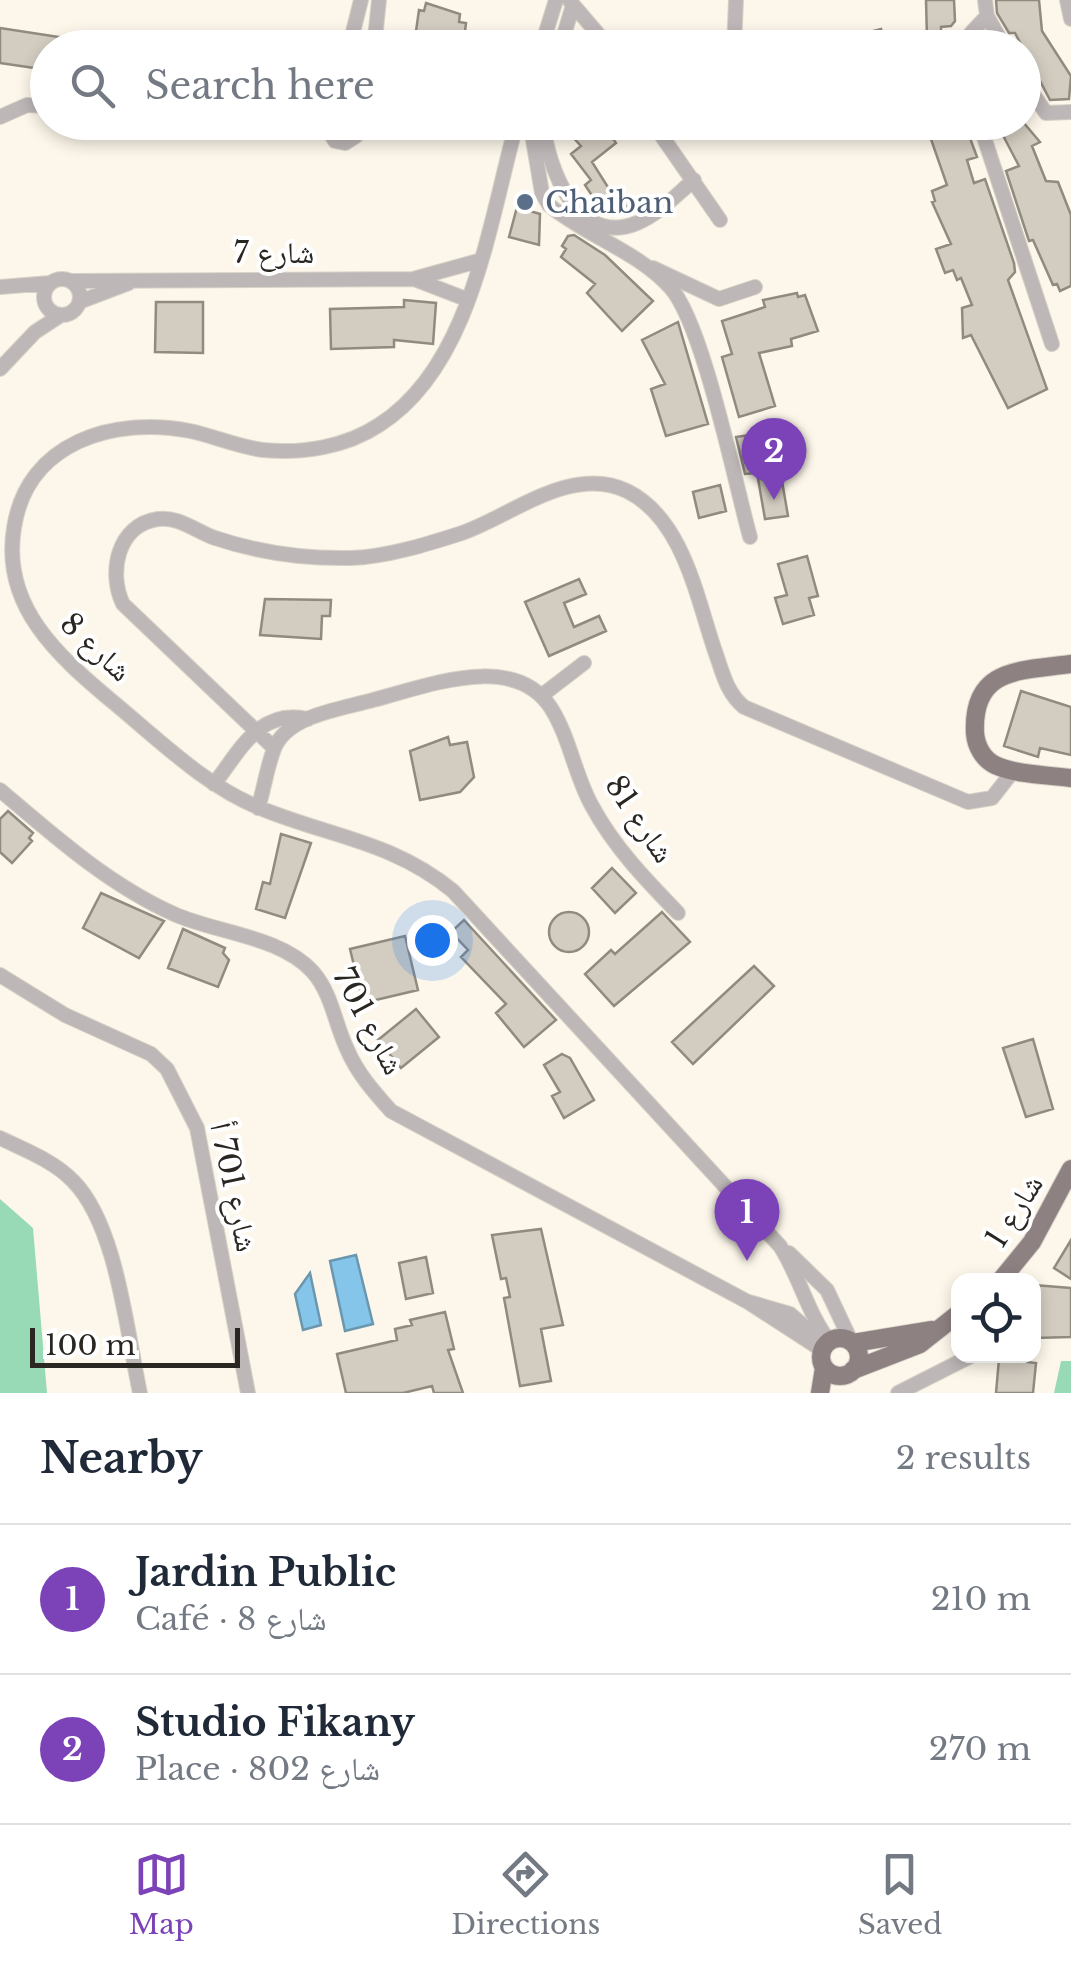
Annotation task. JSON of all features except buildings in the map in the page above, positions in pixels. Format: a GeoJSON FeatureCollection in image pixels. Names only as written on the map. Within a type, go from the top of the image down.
{"type":"FeatureCollection","features":[{"type":"Feature","properties":{"kind":"main road"},"geometry":{"type":"LineString","coordinates":[[1071,664],[996,677],[981,692],[975,707],[976,742],[987,760],[1014,770],[1071,778]]}},
{"type":"Feature","properties":{"kind":"main road","name":"شارع 1"},"geometry":{"type":"LineString","coordinates":[[1007,1273],[1032,1242],[1071,1169]]}},
{"type":"Feature","properties":{"kind":"main road"},"geometry":{"type":"LineString","coordinates":[[825,1351],[835,1375],[850,1372],[912,1348],[951,1319]]}},
{"type":"Feature","properties":{"kind":"main road"},"geometry":{"type":"LineString","coordinates":[[820,1393],[825,1351],[840,1338],[852,1342],[938,1329]]}},
{"type":"Feature","properties":{"kind":"main road"},"geometry":{"type":"LineString","coordinates":[[842,1393],[858,1360],[852,1342]]}},
{"type":"Feature","properties":{"kind":"street"},"geometry":{"type":"LineString","coordinates":[[353,30],[360,0]]}},
{"type":"Feature","properties":{"kind":"street"},"geometry":{"type":"LineString","coordinates":[[376,30],[379,0]]}},
{"type":"Feature","properties":{"kind":"street"},"geometry":{"type":"LineString","coordinates":[[547,30],[556,0]]}},
{"type":"Feature","properties":{"kind":"street"},"geometry":{"type":"LineString","coordinates":[[735,30],[736,0]]}},
{"type":"Feature","properties":{"kind":"street"},"geometry":{"type":"LineString","coordinates":[[985,0],[995,30]]}},
{"type":"Feature","properties":{"kind":"street"},"geometry":{"type":"LineString","coordinates":[[1067,0],[1071,19]]}},
{"type":"Feature","properties":{"kind":"street"},"geometry":{"type":"LineString","coordinates":[[564,30],[571,2]]}},
{"type":"Feature","properties":{"kind":"street"},"geometry":{"type":"LineString","coordinates":[[571,2],[595,30]]}},
{"type":"Feature","properties":{"kind":"street"},"geometry":{"type":"LineString","coordinates":[[974,30],[988,16]]}},
{"type":"Feature","properties":{"kind":"street"},"geometry":{"type":"LineString","coordinates":[[0,117],[30,105]]}},
{"type":"Feature","properties":{"kind":"street"},"geometry":{"type":"LineString","coordinates":[[1041,106],[1046,113],[1071,112]]}},
{"type":"Feature","properties":{"kind":"street","name":"شارع 8"},"geometry":{"type":"LineString","coordinates":[[512,140],[450,348],[428,380],[380,425],[349,442],[304,450],[261,450],[189,431],[144,426],[96,432],[69,444],[48,460],[30,488],[16,516],[11,544],[14,575],[37,631],[111,700],[214,784],[258,808],[393,850],[453,891],[780,1246],[819,1280],[852,1342]]}},
{"type":"Feature","properties":{"kind":"street"},"geometry":{"type":"LineString","coordinates":[[533,140],[542,193],[548,205],[670,286],[689,321],[750,537]]}},
{"type":"Feature","properties":{"kind":"street"},"geometry":{"type":"LineString","coordinates":[[546,140],[560,188],[580,209],[608,225],[634,225],[652,216],[694,180]]}},
{"type":"Feature","properties":{"kind":"street"},"geometry":{"type":"LineString","coordinates":[[665,140],[720,220]]}},
{"type":"Feature","properties":{"kind":"street"},"geometry":{"type":"LineString","coordinates":[[985,140],[1052,344]]}},
{"type":"Feature","properties":{"kind":"street"},"geometry":{"type":"LineString","coordinates":[[413,279],[478,261]]}},
{"type":"Feature","properties":{"kind":"street"},"geometry":{"type":"LineString","coordinates":[[642,264],[719,300],[755,286]]}},
{"type":"Feature","properties":{"kind":"street"},"geometry":{"type":"LineString","coordinates":[[413,279],[466,299]]}},
{"type":"Feature","properties":{"kind":"street","name":"شارع 7"},"geometry":{"type":"LineString","coordinates":[[50,283],[413,279]]}},
{"type":"Feature","properties":{"kind":"street"},"geometry":{"type":"LineString","coordinates":[[72,281],[79,302]]}},
{"type":"Feature","properties":{"kind":"street","name":"شارع 7"},"geometry":{"type":"LineString","coordinates":[[51,307],[79,302],[134,281]]}},
{"type":"Feature","properties":{"kind":"street"},"geometry":{"type":"LineString","coordinates":[[0,287],[50,283],[51,307],[35,332],[0,369]]}},
{"type":"Feature","properties":{"kind":"street"},"geometry":{"type":"LineString","coordinates":[[18,284],[51,307]]}},
{"type":"Feature","properties":{"kind":"street"},"geometry":{"type":"LineString","coordinates":[[274,748],[122,604],[115,588],[116,558],[125,542],[146,523],[172,520],[245,546],[298,555],[359,558],[464,532],[570,487],[604,484],[627,491],[666,527],[682,556],[726,683],[744,707],[968,802],[992,798],[1014,770]]}},
{"type":"Feature","properties":{"kind":"street"},"geometry":{"type":"LineString","coordinates":[[258,808],[274,748],[284,732],[309,719],[467,678],[519,680],[542,696],[584,663]]}},
{"type":"Feature","properties":{"kind":"street","name":"شارع 81"},"geometry":{"type":"LineString","coordinates":[[542,696],[560,726],[590,803],[604,826],[629,861],[678,913]]}},
{"type":"Feature","properties":{"kind":"street"},"geometry":{"type":"LineString","coordinates":[[214,784],[256,729],[282,717],[309,719]]}},
{"type":"Feature","properties":{"kind":"street","name":"شارع 701"},"geometry":{"type":"LineString","coordinates":[[0,790],[115,881],[174,914],[288,953],[313,972],[334,1010],[355,1065],[391,1111],[748,1302],[790,1314],[825,1351]]}},
{"type":"Feature","properties":{"kind":"street","name":"شارع 701 أ"},"geometry":{"type":"LineString","coordinates":[[0,975],[53,1009],[151,1054],[167,1069],[197,1128],[248,1393]]}},
{"type":"Feature","properties":{"kind":"street"},"geometry":{"type":"LineString","coordinates":[[0,1138],[60,1169],[89,1203],[109,1258],[140,1393]]}},
{"type":"Feature","properties":{"kind":"street","name":"شارع 8"},"geometry":{"type":"LineString","coordinates":[[780,1246],[797,1273],[825,1351]]}},
{"type":"Feature","properties":{"kind":"street"},"geometry":{"type":"LineString","coordinates":[[898,1393],[958,1363]]}},
{"type":"Feature","properties":{"kind":"green space"},"geometry":{"type":"Polygon","coordinates":[[[0,1199],[33,1228],[47,1393],[0,1393],[0,1199]]]}},
{"type":"Feature","properties":{"kind":"green space"},"geometry":{"type":"Polygon","coordinates":[[[1061,1361],[1071,1361],[1071,1393],[1054,1393],[1061,1361]]]}},
{"type":"Feature","properties":{"kind":"water"},"geometry":{"type":"Polygon","coordinates":[[[356,1255],[373,1324],[345,1331],[330,1261],[356,1255]]]}},
{"type":"Feature","properties":{"kind":"water"},"geometry":{"type":"Polygon","coordinates":[[[310,1273],[321,1325],[303,1330],[295,1294],[310,1273]]]}},
{"type":"Feature","properties":{"kind":"place","name":"Chaiban"},"geometry":{"type":"Point","coordinates":[525,202]}},
{"type":"Feature","properties":{"kind":"place","name":"Studio Fikany"},"geometry":{"type":"Point","coordinates":[774,500]}},
{"type":"Feature","properties":{"kind":"place","name":"Jardin Public"},"geometry":{"type":"Point","coordinates":[747,1261]}}]}
